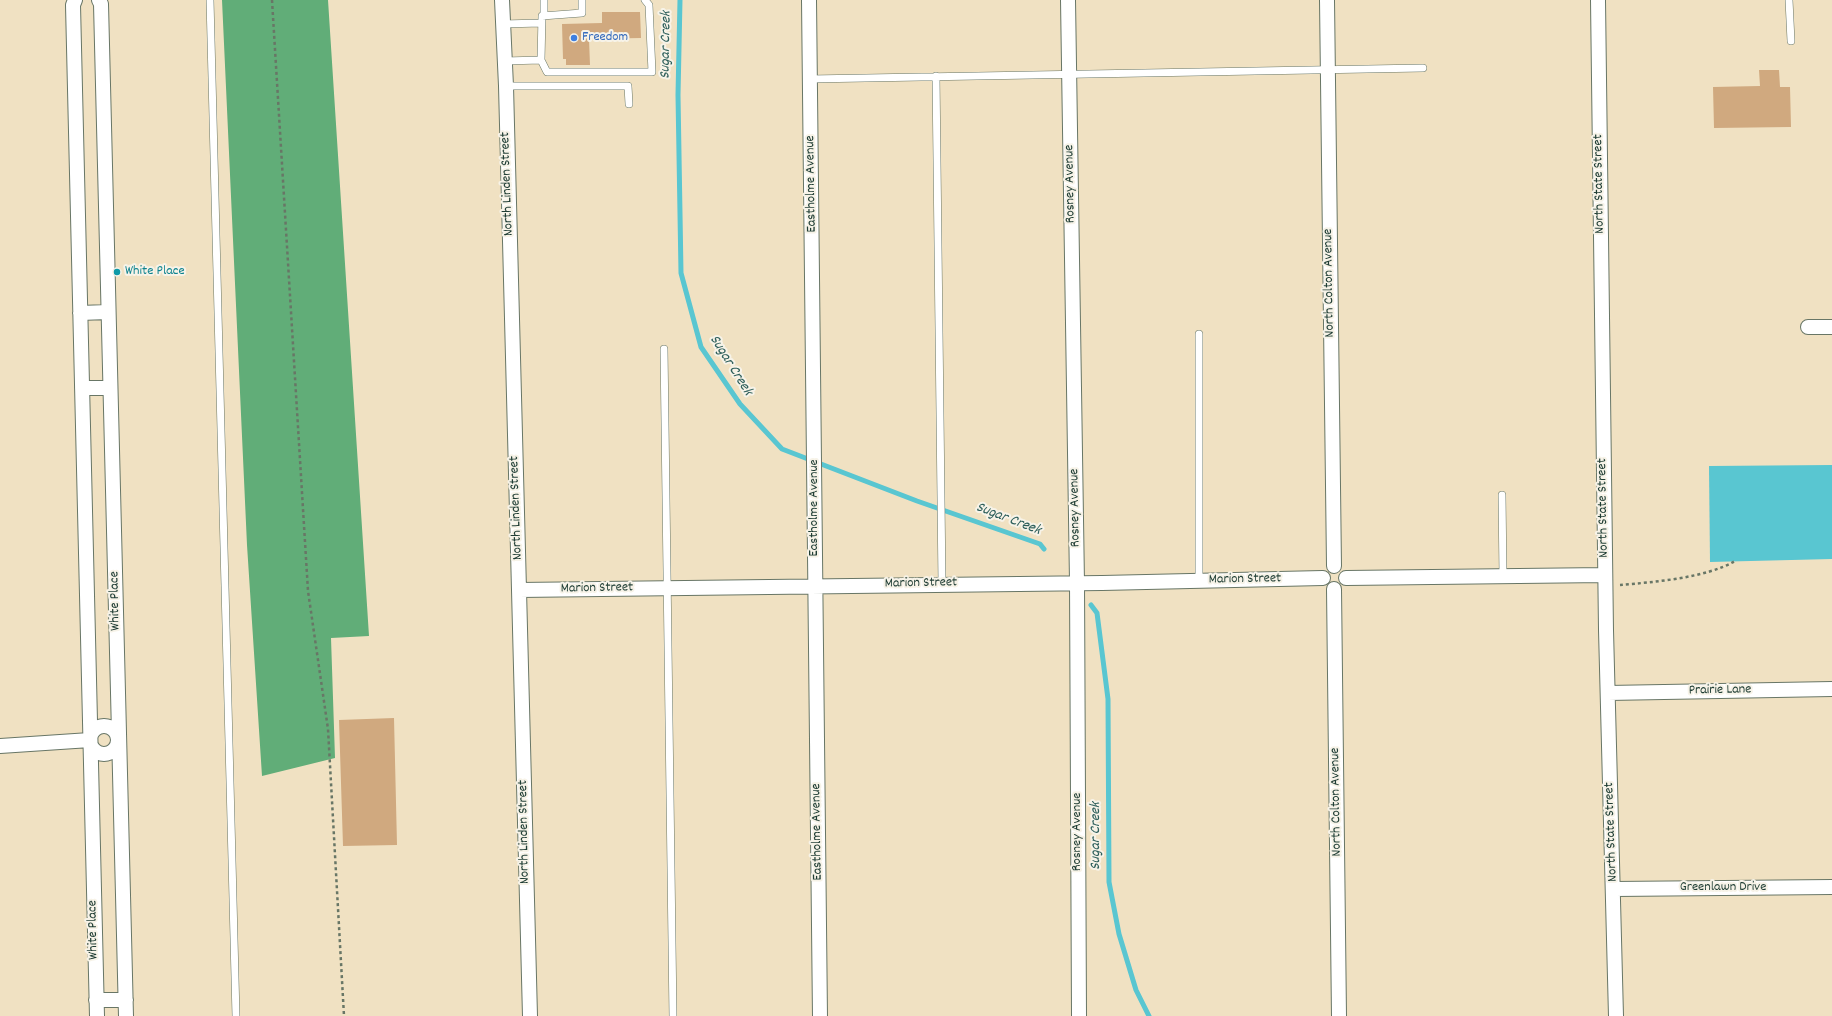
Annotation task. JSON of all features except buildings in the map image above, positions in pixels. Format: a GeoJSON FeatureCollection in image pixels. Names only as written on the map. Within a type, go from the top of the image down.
{"type":"FeatureCollection","features":[{"type":"Feature","properties":{"kind":"street","name":"White Place"},"geometry":{"type":"LineString","coordinates":[[75,0],[73,5],[96,1016]]}},
{"type":"Feature","properties":{"kind":"street","name":"White Place"},"geometry":{"type":"LineString","coordinates":[[99,0],[101,4],[126,1016]]}},
{"type":"Feature","properties":{"kind":"street","name":"North Linden Street"},"geometry":{"type":"LineString","coordinates":[[502,0],[506,86],[530,1016]]}},
{"type":"Feature","properties":{"kind":"street","name":"Eastholme Avenue"},"geometry":{"type":"LineString","coordinates":[[809,0],[820,1016]]}},
{"type":"Feature","properties":{"kind":"street","name":"Rosney Avenue"},"geometry":{"type":"LineString","coordinates":[[1068,0],[1077,582],[1079,1016]]}},
{"type":"Feature","properties":{"kind":"street","name":"North Colton Avenue"},"geometry":{"type":"LineString","coordinates":[[1327,0],[1334,566]]}},
{"type":"Feature","properties":{"kind":"street","name":"North State Street"},"geometry":{"type":"LineString","coordinates":[[1598,0],[1605,580],[1614,889],[1616,1016]]}},
{"type":"Feature","properties":{"kind":"street"},"geometry":{"type":"LineString","coordinates":[[80,313],[108,312]]}},
{"type":"Feature","properties":{"kind":"street"},"geometry":{"type":"LineString","coordinates":[[1808,327],[1832,327]]}},
{"type":"Feature","properties":{"kind":"street"},"geometry":{"type":"LineString","coordinates":[[82,388],[110,388]]}},
{"type":"Feature","properties":{"kind":"street"},"geometry":{"type":"LineString","coordinates":[[1334,566],[1338,566],[1344,570],[1346,578],[1341,587],[1334,589],[1328,587],[1323,578],[1327,568],[1334,566]]}},
{"type":"Feature","properties":{"kind":"street"},"geometry":{"type":"LineString","coordinates":[[1346,578],[1503,576],[1605,580]]}},
{"type":"Feature","properties":{"kind":"street","name":"Marion Street"},"geometry":{"type":"LineString","coordinates":[[519,590],[1323,578]]}},
{"type":"Feature","properties":{"kind":"street","name":"North Colton Avenue"},"geometry":{"type":"LineString","coordinates":[[1334,589],[1339,1016]]}},
{"type":"Feature","properties":{"kind":"street","name":"Prairie Lane"},"geometry":{"type":"LineString","coordinates":[[1608,692],[1832,689]]}},
{"type":"Feature","properties":{"kind":"street"},"geometry":{"type":"LineString","coordinates":[[106,726],[113,730],[119,741],[114,750],[110,753],[101,754],[93,748],[90,740],[97,728],[106,726]]}},
{"type":"Feature","properties":{"kind":"street"},"geometry":{"type":"LineString","coordinates":[[0,746],[90,740]]}},
{"type":"Feature","properties":{"kind":"street","name":"Greenlawn Drive"},"geometry":{"type":"LineString","coordinates":[[1614,889],[1832,887]]}},
{"type":"Feature","properties":{"kind":"street"},"geometry":{"type":"LineString","coordinates":[[96,1000],[126,1000]]}},
{"type":"Feature","properties":{"kind":"lane"},"geometry":{"type":"LineString","coordinates":[[210,0],[236,1016]]}},
{"type":"Feature","properties":{"kind":"lane"},"geometry":{"type":"LineString","coordinates":[[544,0],[544,15],[542,16],[541,23],[541,60],[547,72],[652,72],[649,6],[645,0]]}},
{"type":"Feature","properties":{"kind":"lane"},"geometry":{"type":"LineString","coordinates":[[544,15],[582,13],[582,0]]}},
{"type":"Feature","properties":{"kind":"lane"},"geometry":{"type":"LineString","coordinates":[[1789,0],[1791,40]]}},
{"type":"Feature","properties":{"kind":"lane"},"geometry":{"type":"LineString","coordinates":[[503,24],[541,23]]}},
{"type":"Feature","properties":{"kind":"lane"},"geometry":{"type":"LineString","coordinates":[[505,61],[541,60]]}},
{"type":"Feature","properties":{"kind":"lane"},"geometry":{"type":"LineString","coordinates":[[810,79],[1423,68]]}},
{"type":"Feature","properties":{"kind":"lane"},"geometry":{"type":"LineString","coordinates":[[936,76],[942,584]]}},
{"type":"Feature","properties":{"kind":"lane"},"geometry":{"type":"LineString","coordinates":[[506,86],[628,86],[629,104]]}},
{"type":"Feature","properties":{"kind":"lane"},"geometry":{"type":"LineString","coordinates":[[1199,334],[1199,581]]}},
{"type":"Feature","properties":{"kind":"lane"},"geometry":{"type":"LineString","coordinates":[[664,349],[673,1016]]}},
{"type":"Feature","properties":{"kind":"lane"},"geometry":{"type":"LineString","coordinates":[[1502,495],[1503,576]]}},
{"type":"Feature","properties":{"kind":"path"},"geometry":{"type":"LineString","coordinates":[[272,0],[308,591],[328,730],[344,1016]]}},
{"type":"Feature","properties":{"kind":"path"},"geometry":{"type":"LineString","coordinates":[[1605,580],[1702,574],[1723,568],[1735,562]]}},
{"type":"Feature","properties":{"kind":"green space"},"geometry":{"type":"Polygon","coordinates":[[[222,0],[328,0],[369,636],[331,638],[335,758],[262,776],[247,545],[222,0]]]}},
{"type":"Feature","properties":{"kind":"water"},"geometry":{"type":"Polygon","coordinates":[[[1832,465],[1832,559],[1710,562],[1709,466],[1832,465]]]}},
{"type":"Feature","properties":{"kind":"waterway","name":"Sugar Creek"},"geometry":{"type":"LineString","coordinates":[[680,0],[678,95],[681,273],[701,347],[740,404],[782,449],[917,501],[1040,544],[1044,549]]}},
{"type":"Feature","properties":{"kind":"waterway","name":"Sugar Creek"},"geometry":{"type":"LineString","coordinates":[[1091,605],[1097,613],[1108,699],[1109,882],[1119,934],[1136,990],[1149,1016]]}},
{"type":"Feature","properties":{"kind":"place","name":"Freedom"},"geometry":{"type":"Point","coordinates":[574,38]}},
{"type":"Feature","properties":{"kind":"place","name":"White Place"},"geometry":{"type":"Point","coordinates":[117,272]}}]}
